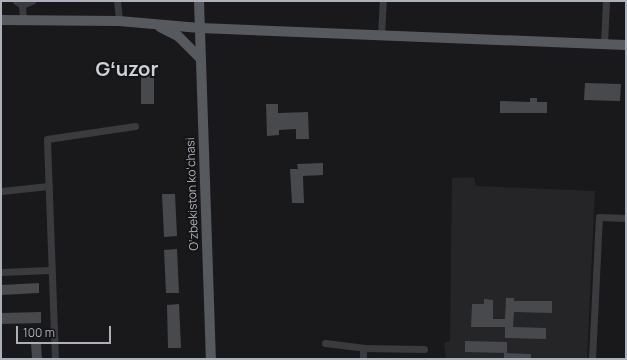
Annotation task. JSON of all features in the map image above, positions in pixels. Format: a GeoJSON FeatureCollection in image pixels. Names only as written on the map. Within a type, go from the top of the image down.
{"type":"FeatureCollection","features":[{"type":"Feature","properties":{"kind":"main road","name":"O‘zbekiston ko‘chasi"},"geometry":{"type":"LineString","coordinates":[[199,1],[199,57],[211,359]]}},
{"type":"Feature","properties":{"kind":"main road"},"geometry":{"type":"LineString","coordinates":[[1,20],[119,21],[200,28],[626,45]]}},
{"type":"Feature","properties":{"kind":"main road"},"geometry":{"type":"LineString","coordinates":[[153,24],[178,36],[199,57]]}},
{"type":"Feature","properties":{"kind":"street"},"geometry":{"type":"LineString","coordinates":[[23,21],[19,3],[32,1]]}},
{"type":"Feature","properties":{"kind":"street"},"geometry":{"type":"LineString","coordinates":[[117,1],[119,21]]}},
{"type":"Feature","properties":{"kind":"street"},"geometry":{"type":"LineString","coordinates":[[381,36],[383,1]]}},
{"type":"Feature","properties":{"kind":"street"},"geometry":{"type":"LineString","coordinates":[[604,44],[606,1]]}},
{"type":"Feature","properties":{"kind":"street"},"geometry":{"type":"LineString","coordinates":[[55,359],[50,270],[47,140],[135,126]]}},
{"type":"Feature","properties":{"kind":"street"},"geometry":{"type":"LineString","coordinates":[[1,191],[49,186]]}},
{"type":"Feature","properties":{"kind":"street"},"geometry":{"type":"LineString","coordinates":[[592,359],[599,217],[626,218]]}},
{"type":"Feature","properties":{"kind":"street"},"geometry":{"type":"LineString","coordinates":[[1,272],[50,270]]}},
{"type":"Feature","properties":{"kind":"street"},"geometry":{"type":"LineString","coordinates":[[325,343],[363,348],[424,349]]}},
{"type":"Feature","properties":{"kind":"street"},"geometry":{"type":"LineString","coordinates":[[363,348],[363,359]]}},
{"type":"Feature","properties":{"kind":"shaded area"},"geometry":{"type":"Polygon","coordinates":[[[474,177],[476,186],[595,191],[587,359],[446,359],[444,343],[450,341],[452,178],[474,177]]]}},
{"type":"Feature","properties":{"kind":"building"},"geometry":{"type":"Polygon","coordinates":[[[141,70],[154,70],[154,104],[141,104],[141,70]]]}},
{"type":"Feature","properties":{"kind":"building"},"geometry":{"type":"Polygon","coordinates":[[[585,83],[621,84],[620,101],[584,100],[585,83]]]}},
{"type":"Feature","properties":{"kind":"building"},"geometry":{"type":"Polygon","coordinates":[[[530,98],[537,98],[537,102],[547,102],[547,113],[500,113],[500,101],[530,102],[530,98]]]}},
{"type":"Feature","properties":{"kind":"building"},"geometry":{"type":"Polygon","coordinates":[[[266,104],[278,104],[278,113],[308,112],[309,139],[296,139],[296,129],[279,130],[279,135],[267,136],[266,104]]]}},
{"type":"Feature","properties":{"kind":"building"},"geometry":{"type":"Polygon","coordinates":[[[323,163],[323,175],[303,176],[304,203],[292,203],[290,169],[298,169],[297,164],[323,163]]]}},
{"type":"Feature","properties":{"kind":"building"},"geometry":{"type":"Polygon","coordinates":[[[162,194],[175,194],[177,236],[164,237],[162,194]]]}},
{"type":"Feature","properties":{"kind":"building"},"geometry":{"type":"Polygon","coordinates":[[[177,249],[179,293],[166,293],[164,250],[177,249]]]}},
{"type":"Feature","properties":{"kind":"building"},"geometry":{"type":"Polygon","coordinates":[[[39,283],[39,293],[1,295],[1,285],[39,283]]]}},
{"type":"Feature","properties":{"kind":"building"},"geometry":{"type":"Polygon","coordinates":[[[506,298],[514,298],[514,301],[552,301],[552,313],[514,312],[513,327],[546,328],[546,339],[505,338],[505,327],[471,327],[472,304],[484,304],[484,299],[493,300],[493,319],[505,319],[506,298]]]}},
{"type":"Feature","properties":{"kind":"building"},"geometry":{"type":"Polygon","coordinates":[[[179,304],[181,348],[168,348],[167,305],[179,304]]]}},
{"type":"Feature","properties":{"kind":"building"},"geometry":{"type":"Polygon","coordinates":[[[41,312],[41,323],[1,324],[1,313],[41,312]]]}},
{"type":"Feature","properties":{"kind":"building"},"geometry":{"type":"Polygon","coordinates":[[[465,341],[507,342],[507,353],[465,352],[465,341]]]}},
{"type":"Feature","properties":{"kind":"building"},"geometry":{"type":"Polygon","coordinates":[[[31,343],[41,343],[42,359],[32,359],[31,343]]]}},
{"type":"Feature","properties":{"kind":"building"},"geometry":{"type":"Polygon","coordinates":[[[504,353],[531,354],[531,359],[504,359],[504,353]]]}},
{"type":"Feature","properties":{"kind":"district","name":"Gʻuzor"},"geometry":{"type":"Point","coordinates":[127,68]}}]}
